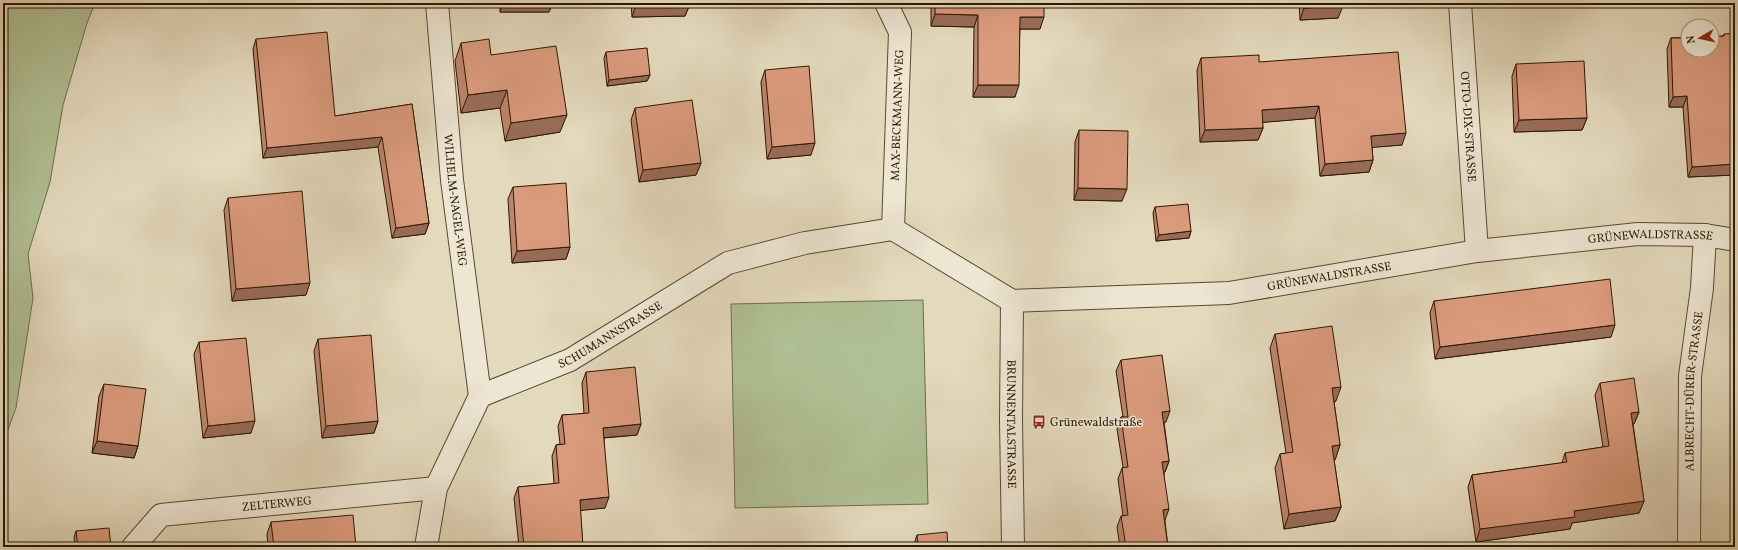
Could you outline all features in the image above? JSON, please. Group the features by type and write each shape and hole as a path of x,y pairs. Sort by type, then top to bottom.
{"street":[{"name":"WILHELM-NAGEL-WEG","path":"437,3 452,180 480,396"},
{"name":"MAX-BECKMANN-WEG","path":"886,3 900,32 893,229"},
{"name":"OTTO-DIX-STRASSE","path":"1460,3 1476,251"},
{"name":"SCHUMANNSTRASSE","path":"480,396 570,360 728,263 805,242 893,229"},
{"path":"893,229 1012,301"},
{"name":"GRÜNEWALDSTRASSE","path":"1012,301 1229,293 1476,251 1638,234 1705,235 1735,240"},
{"name":"ALBRECHT-DÜRER-STRASSE","path":"1689,547 1690,376 1702,288 1705,235"},
{"name":"BRUNNENTALSTRASSE","path":"1012,301 1011,420 1013,547"},
{"path":"426,547 436,488 480,396"},
{"name":"ZELTERWEG","path":"133,547 161,515 436,488"}],"green space":[{"path":"3,3 95,3 87,23 63,105 50,182 28,254 33,298 16,408 3,443"},
{"path":"923,300 928,504 735,508 731,304"}],"building":[{"path":"636,3 690,3 690,4 636,5"},
{"path":"935,3 1044,3 1044,17 1020,17 1019,85 978,85 978,15 935,14"},
{"path":"1304,3 1342,3 1343,6 1304,8"},
{"path":"327,32 335,116 412,104 429,223 396,228 382,137 267,148 256,39"},
{"path":"1735,33 1735,164 1692,167 1687,96 1673,97 1671,38 1680,38 1680,58 1720,58 1720,36 1724,36 1724,34"},
{"path":"489,39 491,55 556,46 567,115 511,123 507,90 468,95 461,43"},
{"path":"647,48 650,75 609,80 606,52"},
{"path":"1398,52 1406,133 1371,136 1373,160 1325,164 1319,106 1262,110 1263,128 1205,130 1201,58 1259,55 1259,62"},
{"path":"1584,61 1587,118 1519,120 1516,64"},
{"path":"809,66 815,143 772,147 765,70"},
{"path":"692,100 701,163 643,170 635,108"},
{"path":"1079,130 1128,131 1127,189 1078,188"},
{"path":"566,183 570,247 517,251 513,187"},
{"path":"302,191 310,283 236,289 228,198"},
{"path":"1188,204 1191,231 1159,235 1155,207"},
{"path":"1610,279 1615,325 1440,347 1434,301"},
{"path":"1332,326 1341,387 1332,388 1340,445 1332,446 1341,507 1289,514 1280,454 1293,452 1275,334"},
{"path":"371,335 378,421 326,426 318,339"},
{"path":"246,338 255,421 208,426 199,342"},
{"path":"1162,355 1170,411 1162,412 1169,461 1162,462 1169,509 1163,510 1168,547 1126,547 1121,516 1128,515 1122,468 1128,467 1121,417 1128,417 1121,360"},
{"path":"635,367 641,424 603,428 609,497 580,500 583,547 524,547 518,487 559,483 556,445 565,444 562,415 589,413 586,372"},
{"path":"1634,378 1639,412 1631,413 1644,501 1574,511 1575,517 1480,529 1472,475 1567,462 1565,453 1609,446 1600,383"},
{"path":"104,384 146,389 138,446 97,441"},
{"path":"353,515 356,547 274,547 271,522"},
{"path":"109,528 111,547 78,547 76,531"},
{"path":"947,532 948,547 918,547 917,535"}],"place":[{"name":"Grünewaldstraße","path":"1039,422"}]}
